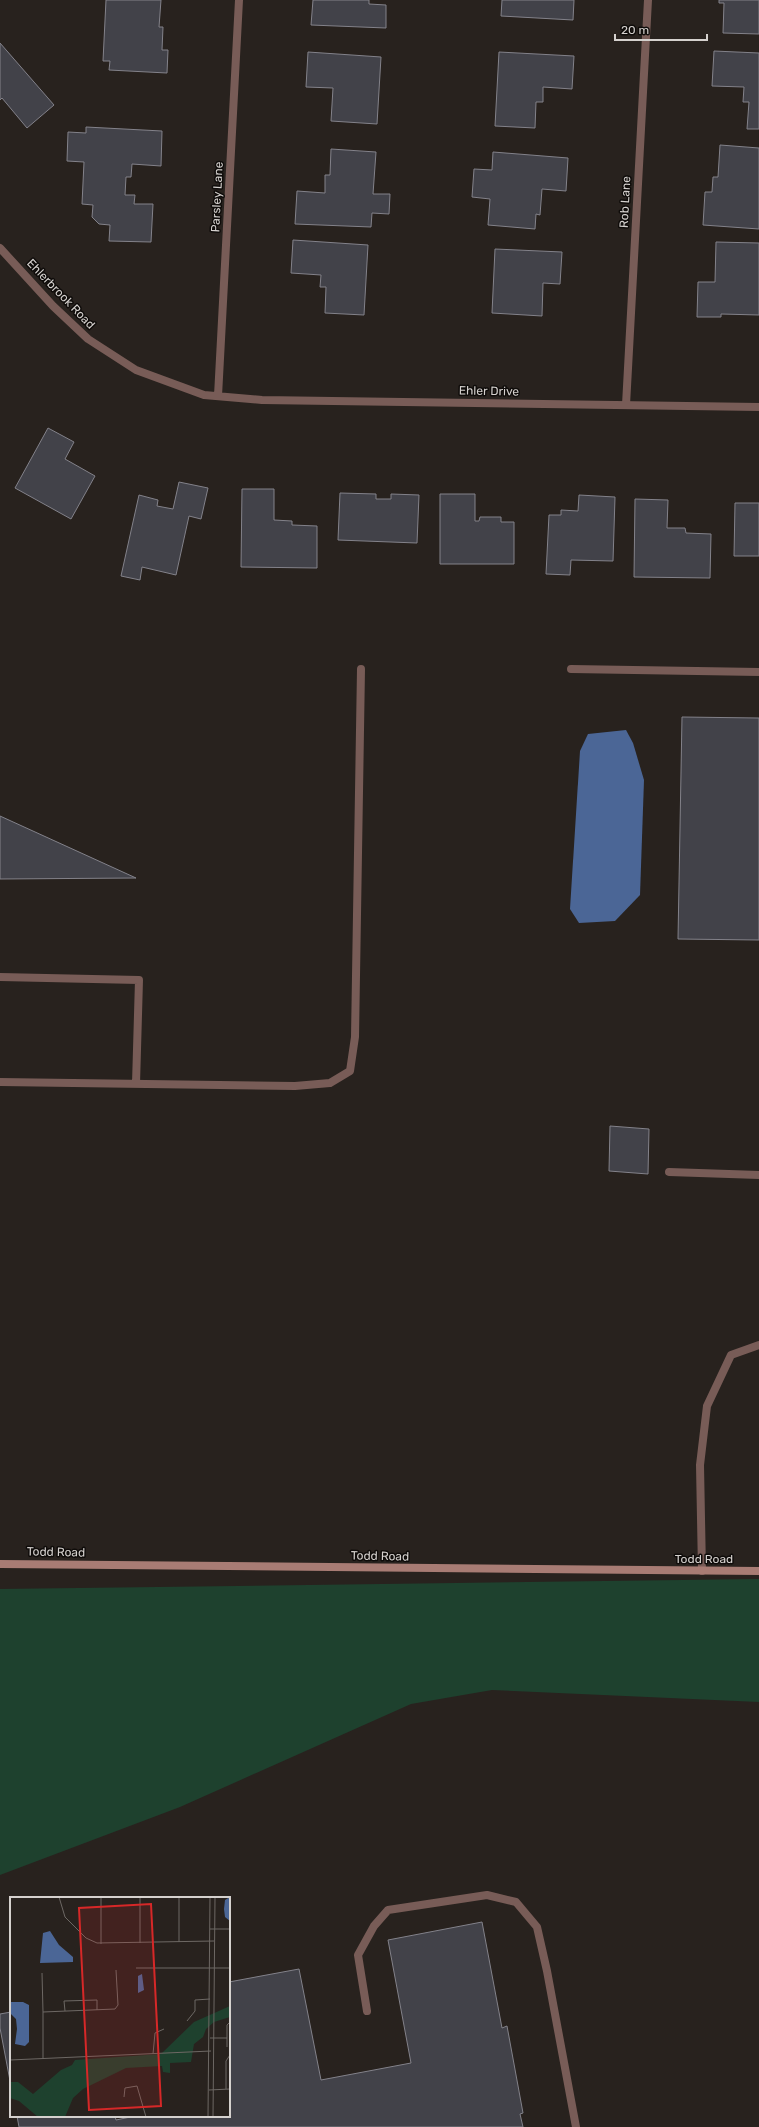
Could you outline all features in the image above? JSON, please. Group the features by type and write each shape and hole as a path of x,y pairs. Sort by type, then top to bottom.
{"street":[{"name":"Parsley Lane","path":"218,396 239,0"},
{"name":"Rob Lane","path":"626,405 648,0"},
{"name":"Ehlerbrook Road","path":"0,248 53,306 88,339 136,370 204,395 218,396"},
{"name":"Ehler Drive","path":"218,396 262,400 759,407"},
{"path":"571,669 759,672"},
{"path":"0,1082 295,1086 330,1083 350,1071 355,1037 361,670"},
{"path":"0,977 138,980 136,1084"},
{"path":"669,1172 759,1175"},
{"path":"702,1571 700,1465 707,1406 731,1354 759,1345"},
{"name":"Todd Road","path":"0,1564 759,1571"},
{"path":"367,2011 358,1956 374,1926 388,1910 488,1895 516,1902 536,1927 547,1970 576,2127"}],"green space":[{"path":"759,1579 759,1702 492,1690 411,1704 180,1807 0,1875 0,1589"}],"water":[{"path":"626,730 633,743 644,780 640,895 615,921 579,923 570,909 580,751 588,734"}],"building":[{"path":"106,0 161,0 159,27 163,27 162,50 168,50 167,73 109,70 110,61 103,61"},
{"path":"313,0 369,0 369,4 386,5 386,28 311,25"},
{"path":"502,0 574,0 573,20 501,16"},
{"path":"719,0 759,0 759,34 723,33 724,3 719,3"},
{"path":"0,43 54,105 27,128 2,98 0,100"},
{"path":"714,51 759,53 759,129 747,129 749,102 743,102 744,87 712,86"},
{"path":"308,52 381,57 377,124 331,121 333,88 306,87"},
{"path":"499,52 574,56 572,89 543,87 543,102 536,102 535,128 495,126"},
{"path":"86,127 162,131 161,166 132,164 131,177 126,177 125,195 135,195 134,204 153,204 151,242 109,241 110,225 99,224 92,217 93,205 82,204 84,162 67,161 68,132 86,133"},
{"path":"720,145 759,148 759,229 703,225 705,192 712,192 713,177 718,177"},
{"path":"331,149 376,152 373,194 390,194 389,214 372,213 371,227 295,224 297,191 325,193 325,175 330,175"},
{"path":"493,152 568,158 566,191 542,189 540,215 536,214 535,229 488,225 490,199 472,197 474,169 492,170"},
{"path":"293,240 368,245 364,315 325,313 326,287 320,287 321,275 291,273"},
{"path":"716,242 759,243 759,315 721,314 721,317 697,317 698,282 715,282"},
{"path":"495,249 562,252 560,284 543,283 542,316 492,313"},
{"path":"48,428 74,442 65,459 95,476 71,519 15,488"},
{"path":"179,482 208,488 201,519 189,516 176,575 142,567 140,580 121,576 139,495 158,500 157,506 173,509"},
{"path":"242,489 274,489 274,520 292,521 292,525 317,526 317,568 241,567"},
{"path":"340,493 376,494 376,499 391,499 391,494 419,495 417,543 338,540"},
{"path":"440,494 475,494 475,521 479,521 480,517 501,517 501,522 514,522 514,564 440,564"},
{"path":"579,495 615,497 613,561 571,560 570,575 546,574 549,515 561,515 561,510 578,511"},
{"path":"635,499 668,500 667,528 685,528 686,533 711,534 710,578 634,577"},
{"path":"735,503 759,503 759,556 734,556"},
{"path":"682,717 759,718 759,940 678,939"},
{"path":"0,816 136,878 0,879"},
{"path":"610,1126 649,1129 648,1174 609,1171"},
{"path":"482,1922 502,2028 507,2026 523,2113 520,2114 523,2127 19,2127 17,2117 115,2117 116,2120 130,2117 230,2117 230,1982 299,1969 321,2080 411,2063 388,1940"},
{"path":"10,2012 10,2081 0,2028 0,2014"}]}
